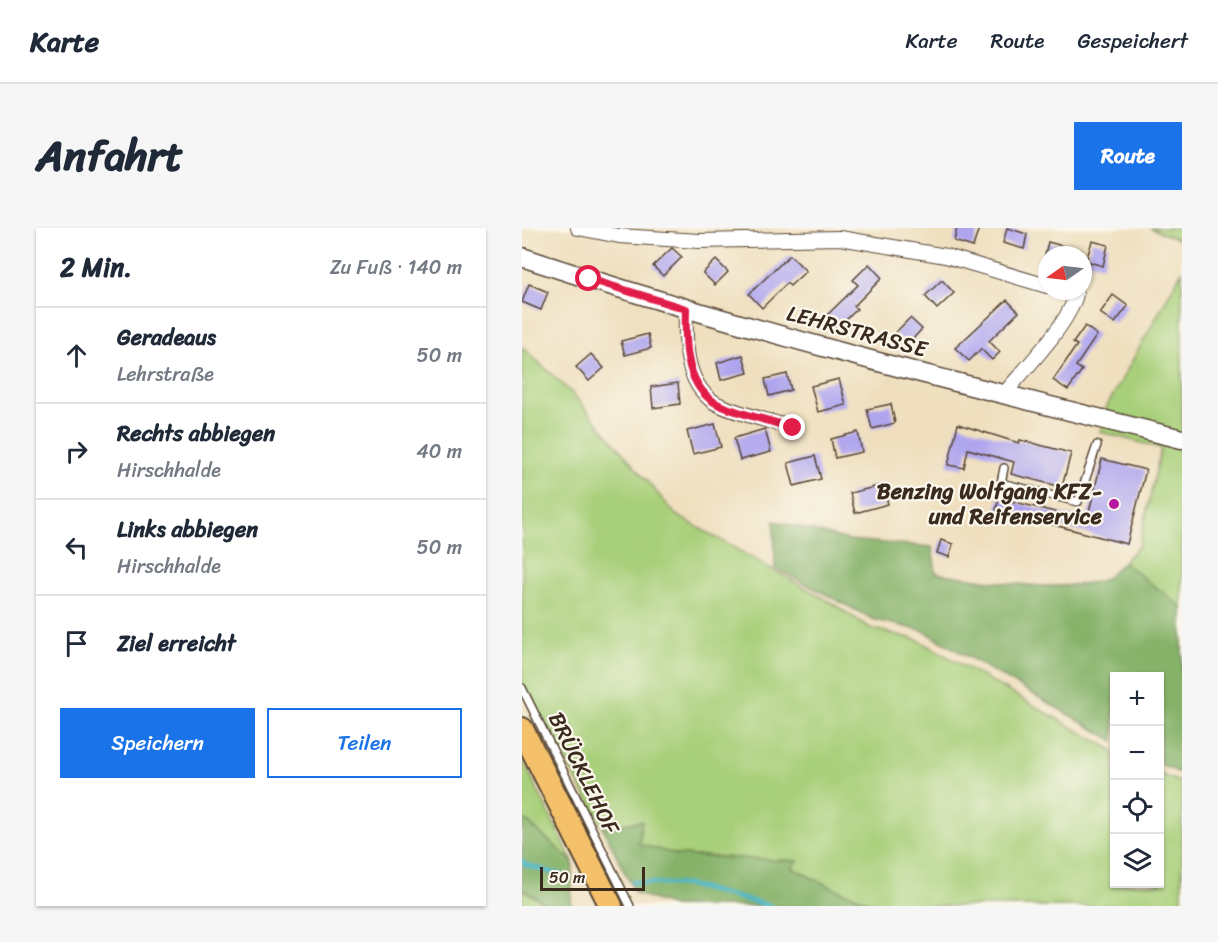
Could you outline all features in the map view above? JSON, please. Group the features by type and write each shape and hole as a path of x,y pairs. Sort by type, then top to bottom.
{"main road":[{"path":"522,729 610,906"}],"street":[{"path":"578,228 619,236 699,241 840,238 946,256 1038,283"},
{"name":"LEHRSTRASSE","path":"522,257 686,309 1003,395 1182,439"},
{"path":"1003,395 1052,335 1075,300"},
{"path":"686,309 685,346 690,368 703,391 714,403 793,428"}],"lane":[{"path":"1004,468 1001,483 1078,502 1097,445"},
{"name":"BRÜCKLEHOF","path":"522,688 630,906"}],"green space":[{"path":"1150,228 1182,228 1182,241"},
{"path":"1182,271 1182,607 1123,562 1139,546 1161,448 1100,432 1107,406"},
{"path":"522,347 573,394 676,515 827,600 870,628 918,640 1110,749 1110,888 1164,888 1164,776 1182,783 1182,906 882,906 835,889 791,868 797,861 678,855 639,844 641,821 603,828 522,682"},
{"path":"774,521 849,540 932,547 936,573 997,582 1041,586 1083,584 1105,579 1123,562 1182,607 1182,774 1164,766 1164,672 1110,672 1110,739 924,631 875,620 775,568"},
{"path":"522,758 573,862 522,817"},
{"path":"522,817 573,862 571,906 549,906 522,889"},
{"path":"642,821 639,844 678,855 798,861 792,868 835,889 882,906 672,906 635,893 603,828"},
{"path":"522,889 549,906 522,906"}],"building":[{"path":"957,228 979,228 973,247 954,241"},
{"path":"1007,228 1027,234 1024,249 1003,243"},
{"path":"1092,241 1108,245 1103,266 1092,263"},
{"path":"1048,242 1063,246 1047,246"},
{"path":"672,248 682,257 663,276 653,266"},
{"path":"790,255 806,271 790,286 787,283 762,308 749,294"},
{"path":"716,260 728,272 715,285 703,273"},
{"path":"869,264 882,278 854,306 857,309 837,329 825,317 858,285 853,280"},
{"path":"942,280 954,293 937,309 925,296"},
{"path":"529,284 548,292 541,310 522,302"},
{"path":"1113,295 1128,306 1115,323 1100,313"},
{"path":"1007,300 1019,312 989,341 1000,352 992,360 981,349 969,361 955,348"},
{"path":"910,318 922,329 907,345 895,333"},
{"path":"1085,326 1097,335 1076,366 1082,370 1068,390 1053,380 1077,345 1073,343"},
{"path":"648,334 651,348 625,355 621,341"},
{"path":"591,354 604,368 589,381 576,367"},
{"path":"743,355 748,373 721,380 717,363"},
{"path":"787,374 791,390 769,396 765,379"},
{"path":"839,379 846,405 818,412 811,386"},
{"path":"678,383 680,404 653,408 651,387"},
{"path":"891,404 895,423 872,429 867,409"},
{"path":"715,424 721,447 693,454 687,431"},
{"path":"958,424 1019,443 1020,440 1071,453 1062,487 1011,474 1014,462 968,449 964,468 948,465"},
{"path":"765,429 771,452 740,460 734,438"},
{"path":"858,432 862,452 835,458 831,439"},
{"path":"815,456 821,479 794,486 788,463"},
{"name":"Benzing Wolfgang KFZ- und Reifenservice","path":"1102,459 1146,470 1127,544 996,510 999,498 1087,520"},
{"path":"883,485 888,504 855,513 850,493"},
{"path":"941,540 953,544 949,557 937,553"}],"waterway":[{"path":"522,861 526,865 568,877"},
{"path":"632,882 688,885 771,906"}],"place":[{"name":"Benzing Wolfgang KFZ- und Reifenservice","path":"1114,504"}],"route":[{"path":"589,279 686,309 685,346 690,368 703,391 714,403 793,428"}]}
